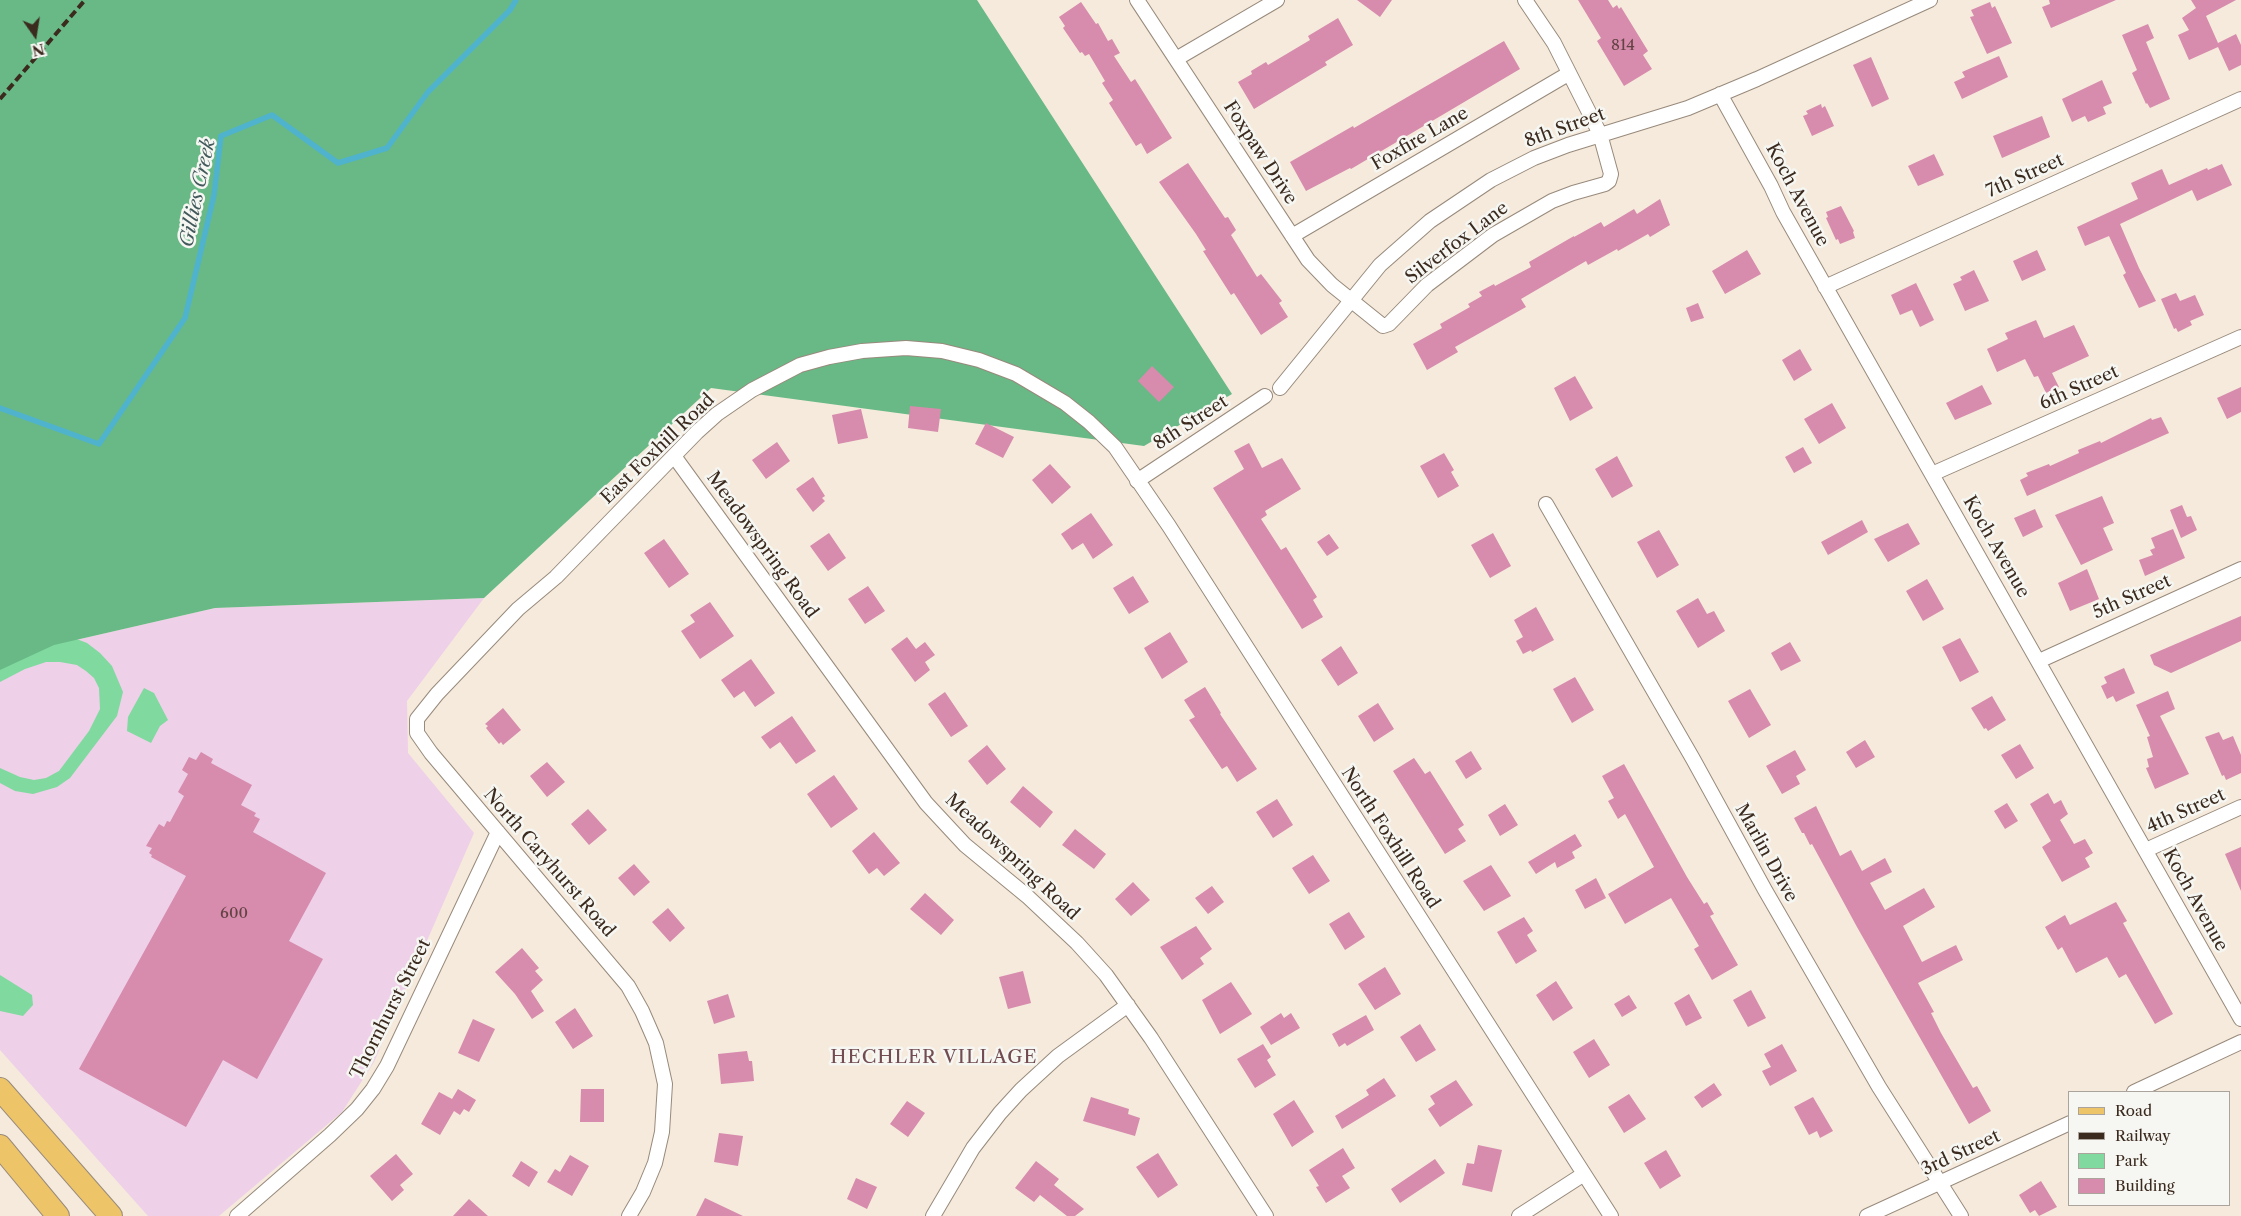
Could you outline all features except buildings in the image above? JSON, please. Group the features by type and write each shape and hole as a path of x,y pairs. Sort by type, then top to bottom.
{"main road":[{"path":"0,1089 110,1216"},
{"path":"0,1146 58,1216"}],"street":[{"name":"Foxpaw Drive","path":"1137,0 1308,260 1332,285 1367,314"},
{"path":"1176,60 1277,0"},
{"path":"1525,0 1554,43 1600,134"},
{"name":"8th Street","path":"1280,388 1380,265 1403,244 1460,199 1491,180 1534,158 1600,134 1688,108 1930,0"},
{"name":"Foxfire Lane","path":"1292,236 1568,74"},
{"name":"Koch Avenue","path":"1720,94 1771,186 1782,212 2241,1019"},
{"name":"7th Street","path":"1825,287 2241,99"},
{"name":"Silverfox Lane","path":"1367,314 1383,326 1388,324 1427,285 1494,235 1544,205 1609,181 1610,174 1600,134"},
{"name":"6th Street","path":"1932,474 2241,337"},
{"name":"East Foxhill Road","path":"431,701 518,609 556,576 717,414 752,390 800,365 829,356 862,350 906,348 942,351 979,360 1016,374 1065,404 1089,422 1115,447 1137,481"},
{"name":"8th Street","path":"1137,481 1265,396"},
{"name":"Meadowspring Road","path":"674,456 926,803 965,845 1027,896 1077,943 1106,976 1151,1038 1266,1216"},
{"name":"North Foxhill Road","path":"1137,481 1169,526 1611,1216"},
{"name":"Marlin Drive","path":"1546,504 1879,1087 1961,1216"},
{"name":"5th Street","path":"2039,661 2241,570"},
{"name":"North Caryhurst Road","path":"431,701 417,719 417,734 628,986 642,1011 656,1043 664,1084 662,1132 655,1164 643,1192 629,1216"},
{"name":"4th Street","path":"2146,850 2241,807"},
{"name":"Thornhurst Street","path":"237,1216 330,1135 357,1109 373,1089 387,1066 498,832"},
{"path":"933,1216 960,1166 1020,1090 1058,1056 1128,1005"},
{"path":"2136,1091 2241,1042"},
{"name":"3rd Street","path":"1867,1216 2068,1124"},
{"path":"1519,1216 1584,1174"}],"shaded area":[{"path":"484,598 407,701 408,753 474,833 374,1062 342,1112 219,1216 148,1216 0,1050 0,670 54,645 215,608"}],"green space":[{"path":"0,0 977,0 1232,394 1144,446 711,388 484,598 215,608 54,645 0,670"},
{"path":"74,638 87,643 112,666 123,692 117,716 70,778 57,787 33,794 15,791 0,783 0,768 20,777 34,780 46,778 59,771 89,731 100,709 99,688 94,678 77,665 60,662 46,662 25,669 0,682 0,658"},
{"path":"144,688 154,693 168,720 160,726 151,743 127,731 128,717"},
{"path":"0,975 32,995 33,1005 23,1016 0,1011"}],"waterway":[{"name":"Gillies Creek","path":"0,408 99,444 185,318 214,195 221,136 272,115 338,163 387,148 428,92 510,10 516,0"}],"railway":[{"path":"0,99 85,0"}],"district":[{"name":"HECHLER VILLAGE","path":"934,1058"}]}
